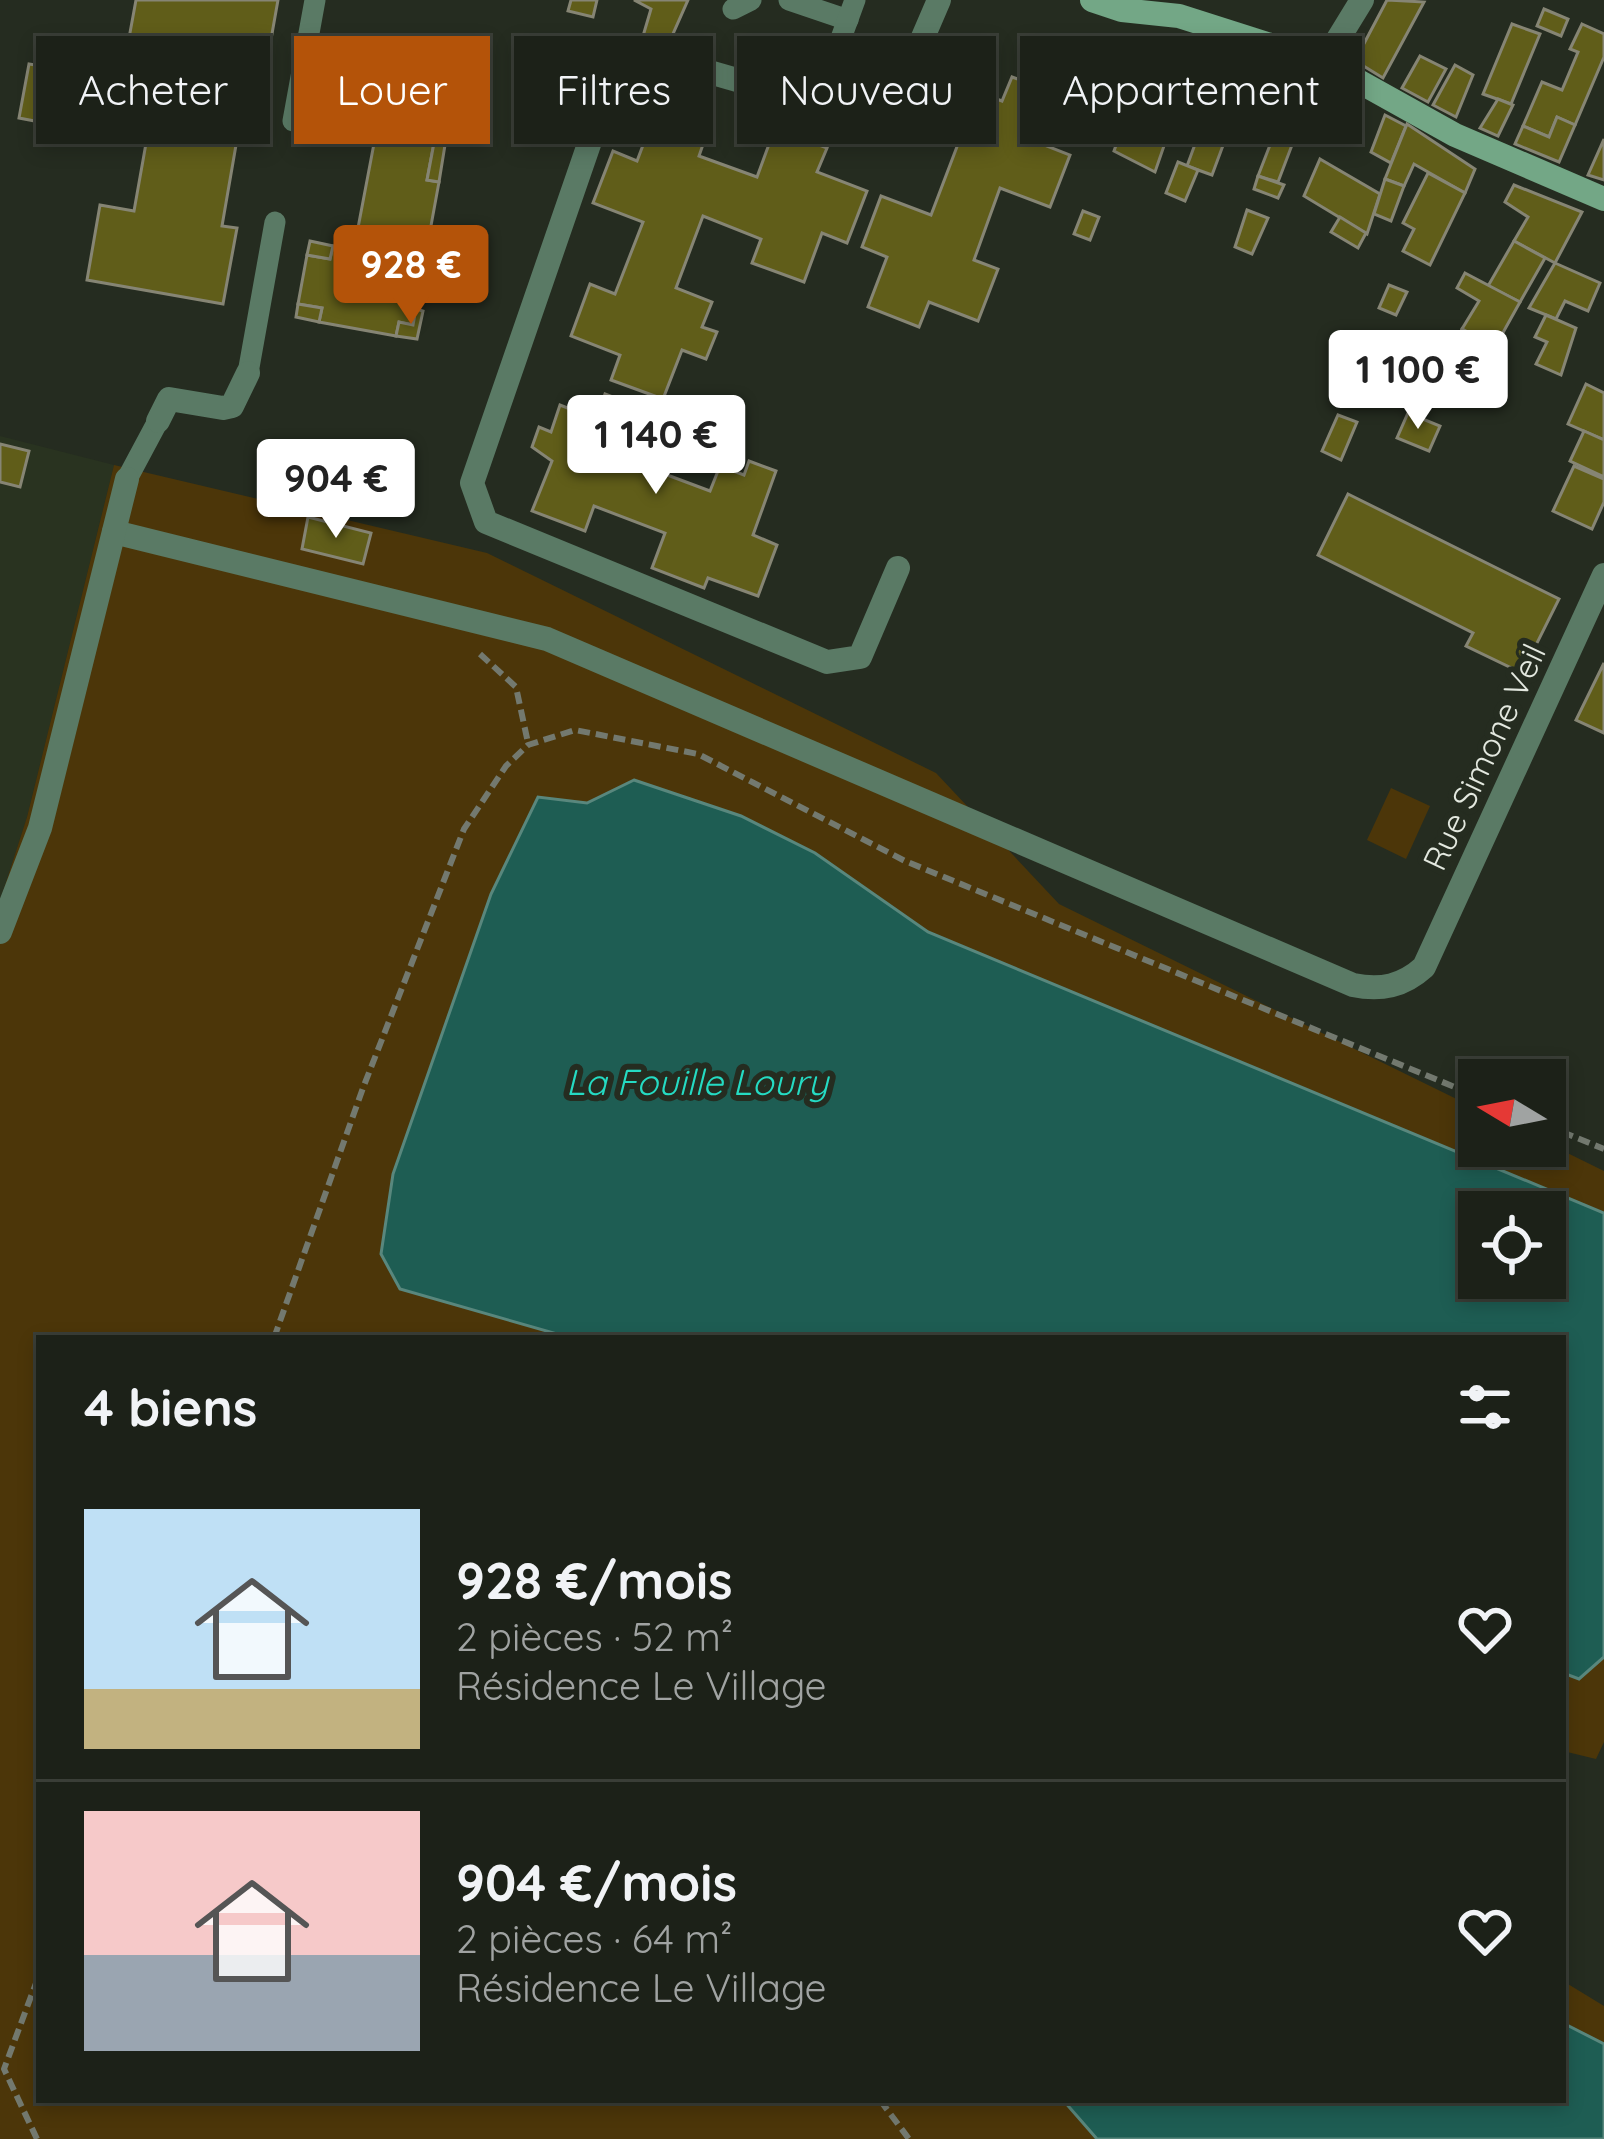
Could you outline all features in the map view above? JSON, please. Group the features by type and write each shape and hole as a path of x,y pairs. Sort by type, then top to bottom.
{"street":[{"path":"898,568 860,657 827,662 486,522 472,482 615,69 636,51 870,118 893,106 939,0"},
{"path":"1092,0 1122,10 1179,16 1242,36"},
{"path":"1340,36 1362,0"},
{"path":"1362,83 1455,134 1604,199"},
{"path":"158,421 169,398 232,406 248,373"},
{"path":"0,932 40,828 127,478"},
{"path":"114,532 463,619"},
{"name":"Rue Simone Veil","path":"463,619 547,639 1354,985 1393,986 1424,967 1604,575"}],"lane":[{"path":"293,121 316,0"},
{"path":"789,0 851,10"},
{"path":"248,373 275,222"},
{"path":"127,478 158,421"}],"path":[{"path":"463,619 478,652 516,687 528,745"},
{"path":"275,1335 363,1088 464,829 506,766 528,745 575,730 698,754 905,861 1458,1088"},
{"path":"1566,1134 1604,1149"},
{"path":"36,1983 4,2069 38,2139"},
{"path":"882,2103 909,2139"}],"shaded area":[{"path":"0,436 114,465 27,817 0,901"},
{"path":"114,465 487,553 936,773 1059,904 1458,1100 1458,1167 1566,1167 1566,1152 1604,1171 1604,1742 1596,1759 1566,1752 1566,1335 36,1335 36,2103 1566,2103 1566,1983 1604,2006 1604,2139 0,2139 0,901 27,817"},
{"path":"1391,788 1430,806 1406,859 1367,840"}],"water":[{"name":"La Fouille Loury","path":"634,780 741,816 815,853 928,932 1458,1152 1458,1167 1493,1167 1551,1191 1458,1191 1458,1299 1566,1299 1566,1197 1604,1213 1604,1657 1579,1679 1566,1674 1566,1335 561,1335 400,1289 381,1254 393,1174 491,894 538,797 587,803"},
{"path":"1566,2025 1604,2044 1604,2139 1097,2139 1066,2103 1566,2103"}],"building":[{"path":"136,0 278,0 270,45 270,36 129,36"},
{"path":"571,0 597,0 593,17 568,11"},
{"path":"634,0 688,0 672,36 643,36 651,9"},
{"path":"1387,0 1424,2 1383,78 1362,65 1362,47"},
{"path":"1544,9 1568,19 1561,36 1537,26"},
{"path":"1512,24 1540,34 1511,104 1483,94"},
{"path":"1582,24 1604,34 1604,57 1575,125 1557,117 1549,137 1523,126 1542,82 1562,90 1578,52 1570,49"},
{"path":"1420,56 1446,69 1428,102 1402,88"},
{"path":"29,64 36,65 36,121 19,118"},
{"path":"1455,65 1473,75 1456,117 1433,105"},
{"path":"1012,77 1020,80 1020,144 1044,144 1070,155 1050,207 1000,188 974,260 998,269 978,321 929,302 919,327 868,307 887,257 862,247 881,196 931,215 958,144 996,144 996,99 1002,101"},
{"path":"1498,99 1513,105 1498,136 1480,128"},
{"path":"1385,115 1406,126 1391,163 1371,152"},
{"path":"1557,117 1575,125 1559,162 1515,144 1523,126 1549,137"},
{"path":"1407,124 1475,169 1465,193 1414,164 1404,186 1385,179"},
{"path":"1604,139 1604,180 1588,175"},
{"path":"146,144 236,144 222,226 237,228 223,304 87,280 100,205 134,211"},
{"path":"374,144 434,144 427,180 439,182 426,253 413,250 410,264 424,266 413,325 399,322 396,336 319,322 322,308 298,304 307,255 330,259 333,246 354,249"},
{"path":"434,144 445,145 439,182 427,180"},
{"path":"643,144 703,144 699,156 757,177 769,144 817,144 827,148 817,172 867,191 847,243 822,233 804,282 752,263 761,239 703,216 676,288 712,302 702,327 717,332 706,359 682,350 663,399 611,380 620,355 571,336 590,284 615,294 643,222 593,203 613,151 637,161"},
{"path":"1117,144 1165,144 1155,172 1114,151"},
{"path":"1195,144 1224,144 1212,175 1187,166"},
{"path":"1270,144 1292,144 1278,182 1258,176"},
{"path":"1320,159 1380,194 1367,234 1304,196"},
{"path":"1178,162 1198,170 1185,201 1166,193"},
{"path":"1428,173 1465,193 1430,265 1403,251 1414,229 1403,223"},
{"path":"1258,176 1284,185 1278,198 1254,189"},
{"path":"1385,179 1404,186 1391,221 1374,214"},
{"path":"1514,185 1582,212 1555,263 1514,241 1528,217 1505,202"},
{"path":"1247,210 1268,218 1252,254 1235,247"},
{"path":"1083,211 1099,217 1090,240 1074,234"},
{"path":"1340,217 1366,233 1358,248 1331,232"},
{"path":"429,236 436,237 431,267 410,264 413,250 426,253"},
{"path":"310,241 333,246 330,259 307,255"},
{"path":"1514,241 1545,258 1520,302 1488,286"},
{"path":"1555,263 1600,283 1588,311 1565,301 1556,319 1529,308"},
{"path":"1465,273 1520,302 1495,347 1462,329 1479,301 1457,288"},
{"path":"1389,285 1407,292 1396,315 1379,308"},
{"path":"298,304 322,308 319,322 296,317"},
{"path":"416,309 423,311 417,339 396,336 399,322 413,325"},
{"path":"1546,315 1576,328 1561,375 1536,364 1547,342 1535,337"},
{"path":"1462,329 1495,347 1472,392 1445,377"},
{"path":"1586,384 1604,393 1604,440 1568,424"},
{"path":"605,394 657,414 638,464 710,491 720,466 744,475 749,461 776,471 753,535 777,545 758,596 708,578 704,588 652,568 665,533 594,506 585,531 532,511 552,461 532,447 539,427 551,432 560,405 596,419"},
{"path":"1408,413 1440,426 1429,451 1397,438"},
{"path":"1338,415 1357,422 1341,460 1322,451"},
{"path":"1584,431 1604,440 1604,477 1570,461"},
{"path":"0,444 29,451 20,487 0,482"},
{"path":"1574,466 1604,479 1604,502 1592,529 1553,511"},
{"path":"1348,494 1559,599 1522,673 1466,646 1473,633 1318,555"},
{"path":"308,517 371,533 363,564 302,549"},
{"path":"1604,663 1604,733 1576,720"}]}
